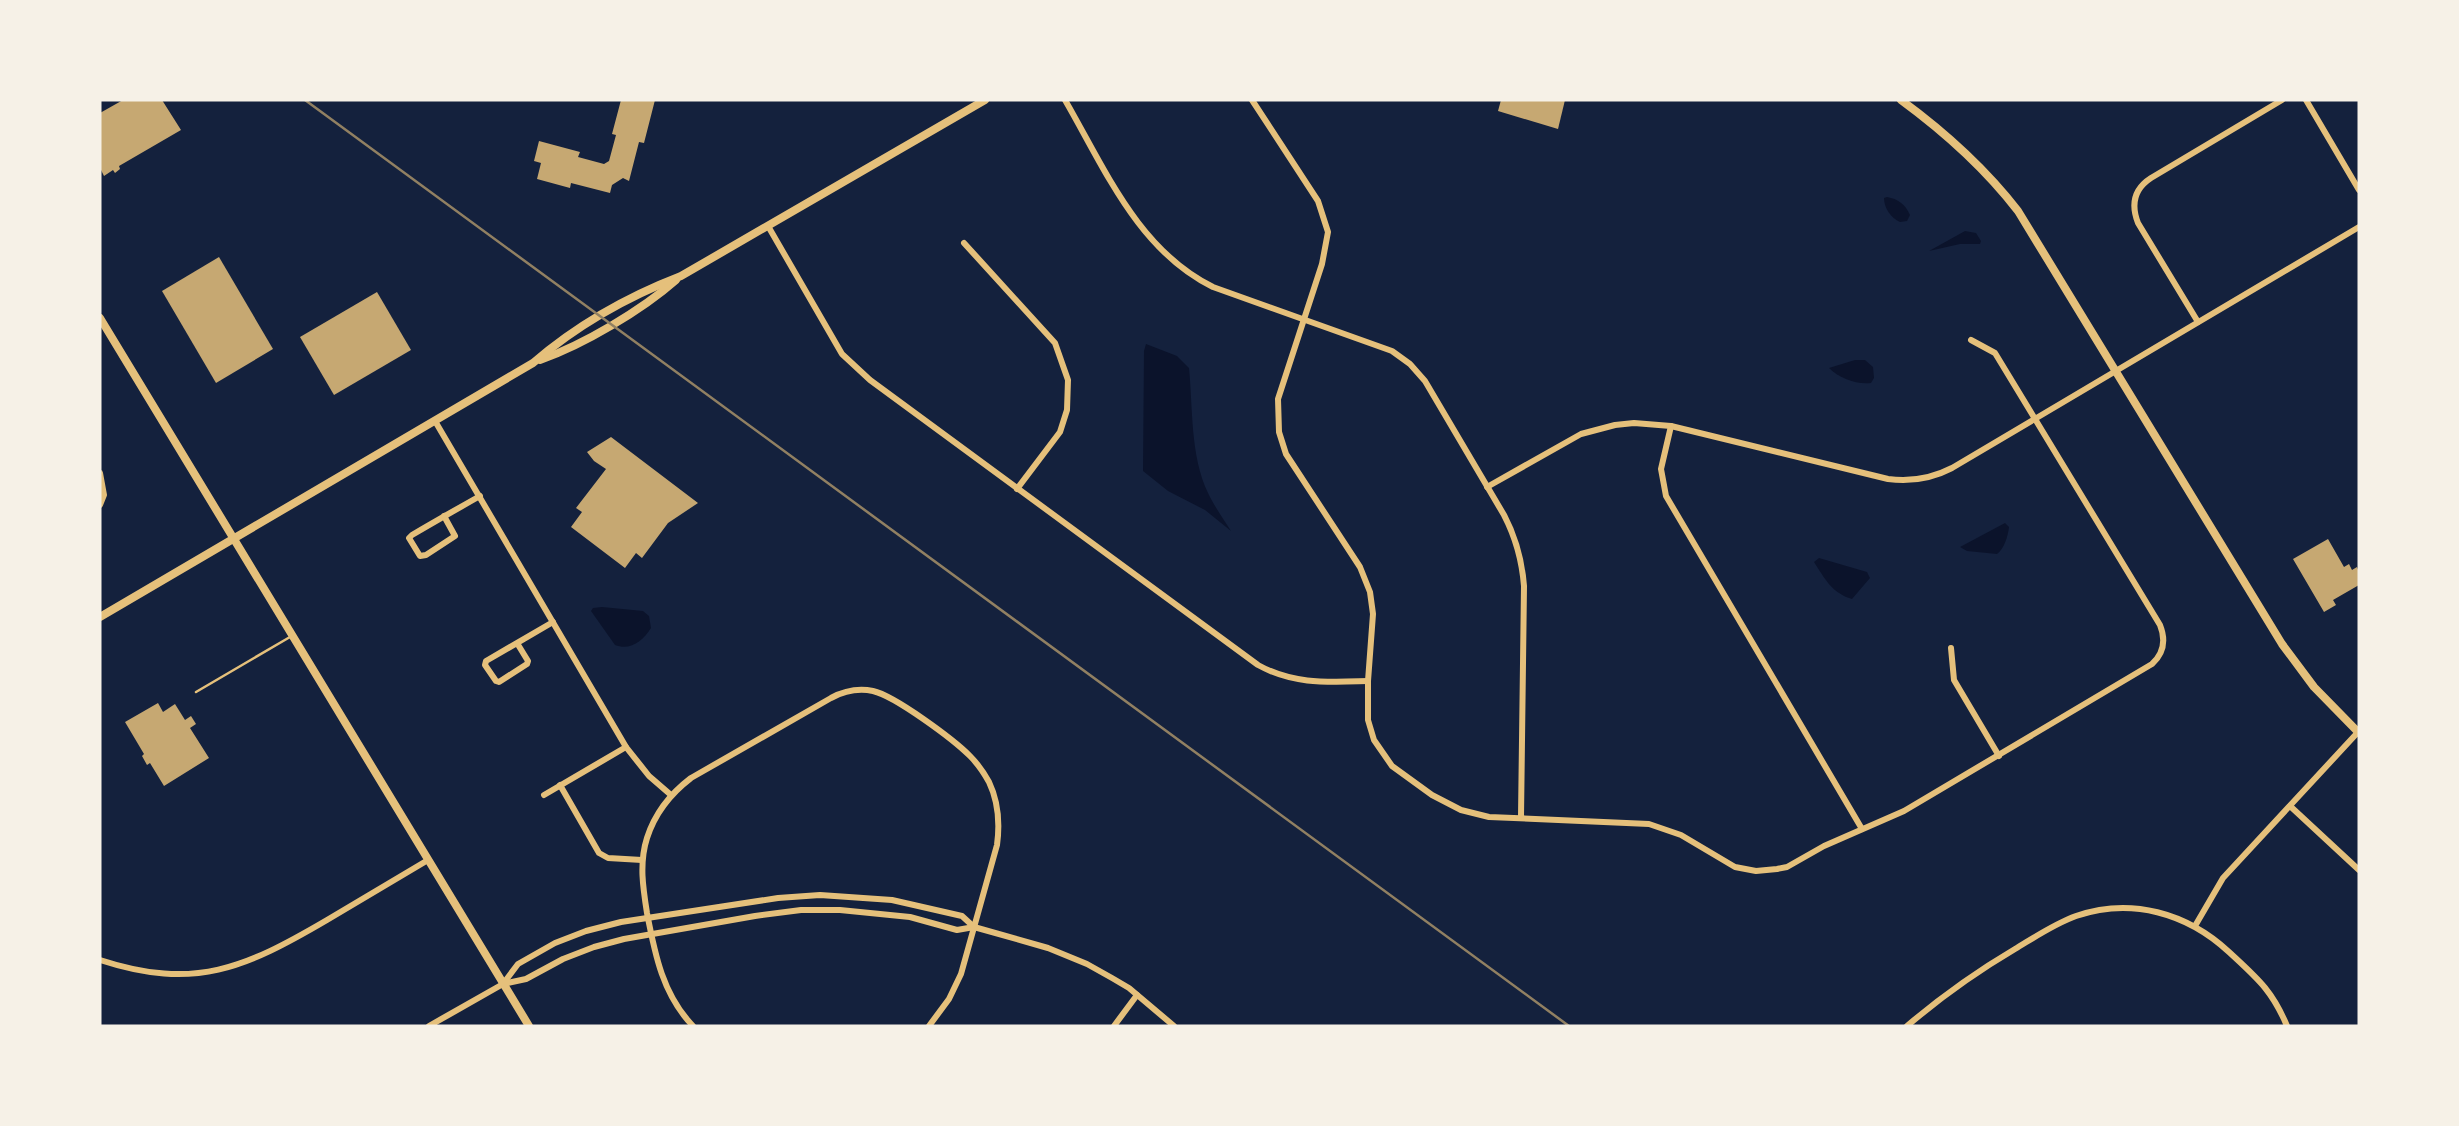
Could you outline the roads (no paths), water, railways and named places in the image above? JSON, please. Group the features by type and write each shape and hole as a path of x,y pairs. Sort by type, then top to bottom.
{"street":[{"path":"100,617 533,363 557,342 650,288 681,276 985,100"},
{"path":"1065,100 1137,223 1164,254 1189,274 1213,287 1381,346 1402,356 1425,382 1511,530 1523,570 1521,817"},
{"path":"1252,100 1318,201 1328,232 1326,252 1278,399 1279,432 1286,454 1360,567 1370,592 1373,614 1368,681 1369,727 1380,752 1392,766 1432,795 1461,810 1489,817 1649,824 1681,835 1735,867 1756,871 1787,867 1824,846 1904,811 2152,664 2160,655 2164,643 2160,625 1995,353 1971,340"},
{"path":"1901,100 1958,143 1999,186 2018,211 2290,657 2330,706 2359,732 2219,883 2195,926"},
{"path":"2198,322 2138,223 2134,207 2136,193 2151,178 2283,100"},
{"path":"2306,100 2359,190"},
{"path":"768,226 835,343 851,364 1017,489 1269,671 1309,682 1368,681"},
{"path":"1487,487 1565,442 1598,428 1634,423 1671,426 1888,480 1912,481 1946,471 2359,227"},
{"path":"964,243 1055,344 1068,380 1067,410 1060,432 1017,489"},
{"path":"100,318 529,1026"},
{"path":"435,421 626,747 649,776 671,795"},
{"path":"1671,426 1661,470 1666,496 1863,830"},
{"path":"100,473 104,495 100,505"},
{"path":"444,516 455,536 424,557 420,556 409,538 444,516 480,496"},
{"path":"517,643 528,661 527,664 499,682 496,681 485,662 517,643 553,622"},
{"path":"1951,648 1954,680 1999,756"},
{"path":"694,1026 674,1001 662,977 650,934 642,860 652,823 671,795 702,771 839,694 865,690 890,697 967,753 979,765 992,789 999,814 997,845 965,962 956,986 929,1026"},
{"path":"544,794 626,747"},
{"path":"560,785 599,853 608,858 642,860"},
{"path":"2290,806 2359,870"},
{"path":"100,960 127,969 160,974 221,970 279,948 428,860"},
{"path":"503,984 518,964 555,943 597,928 778,898 839,895 892,900 934,908 962,916 974,927 1076,959 1138,995 1174,1026"},
{"path":"1907,1026 1967,978 2049,929 2078,915 2108,909 2137,908 2163,913 2195,926 2220,943 2260,980 2274,998 2287,1026"},
{"path":"429,1026 503,984 526,979 594,947 650,934 780,912 822,910 891,914 957,930 974,927"},
{"path":"1114,1026 1138,995"}],"lane":[{"path":"196,692 293,635"}],"water":[{"path":"1887,197 1906,208 1910,215 1907,221 1900,222 1891,215 1884,202"},
{"path":"1965,231 1976,233 1980,244 1960,244 1929,251"},
{"path":"1146,344 1177,356 1189,368 1198,463 1208,493 1231,531 1205,510 1168,491 1143,471"},
{"path":"1855,360 1865,360 1873,367 1874,378 1871,383 1848,380 1829,368"},
{"path":"2005,523 2009,527 2008,534 2004,546 1997,554 1967,551 1960,547"},
{"path":"1819,558 1867,572 1870,578 1852,599 1830,585 1814,562"},
{"path":"593,608 643,611 649,616 651,628 636,644 626,647 615,645 591,611"}],"railway":[{"path":"305,100 1569,1026"}]}
